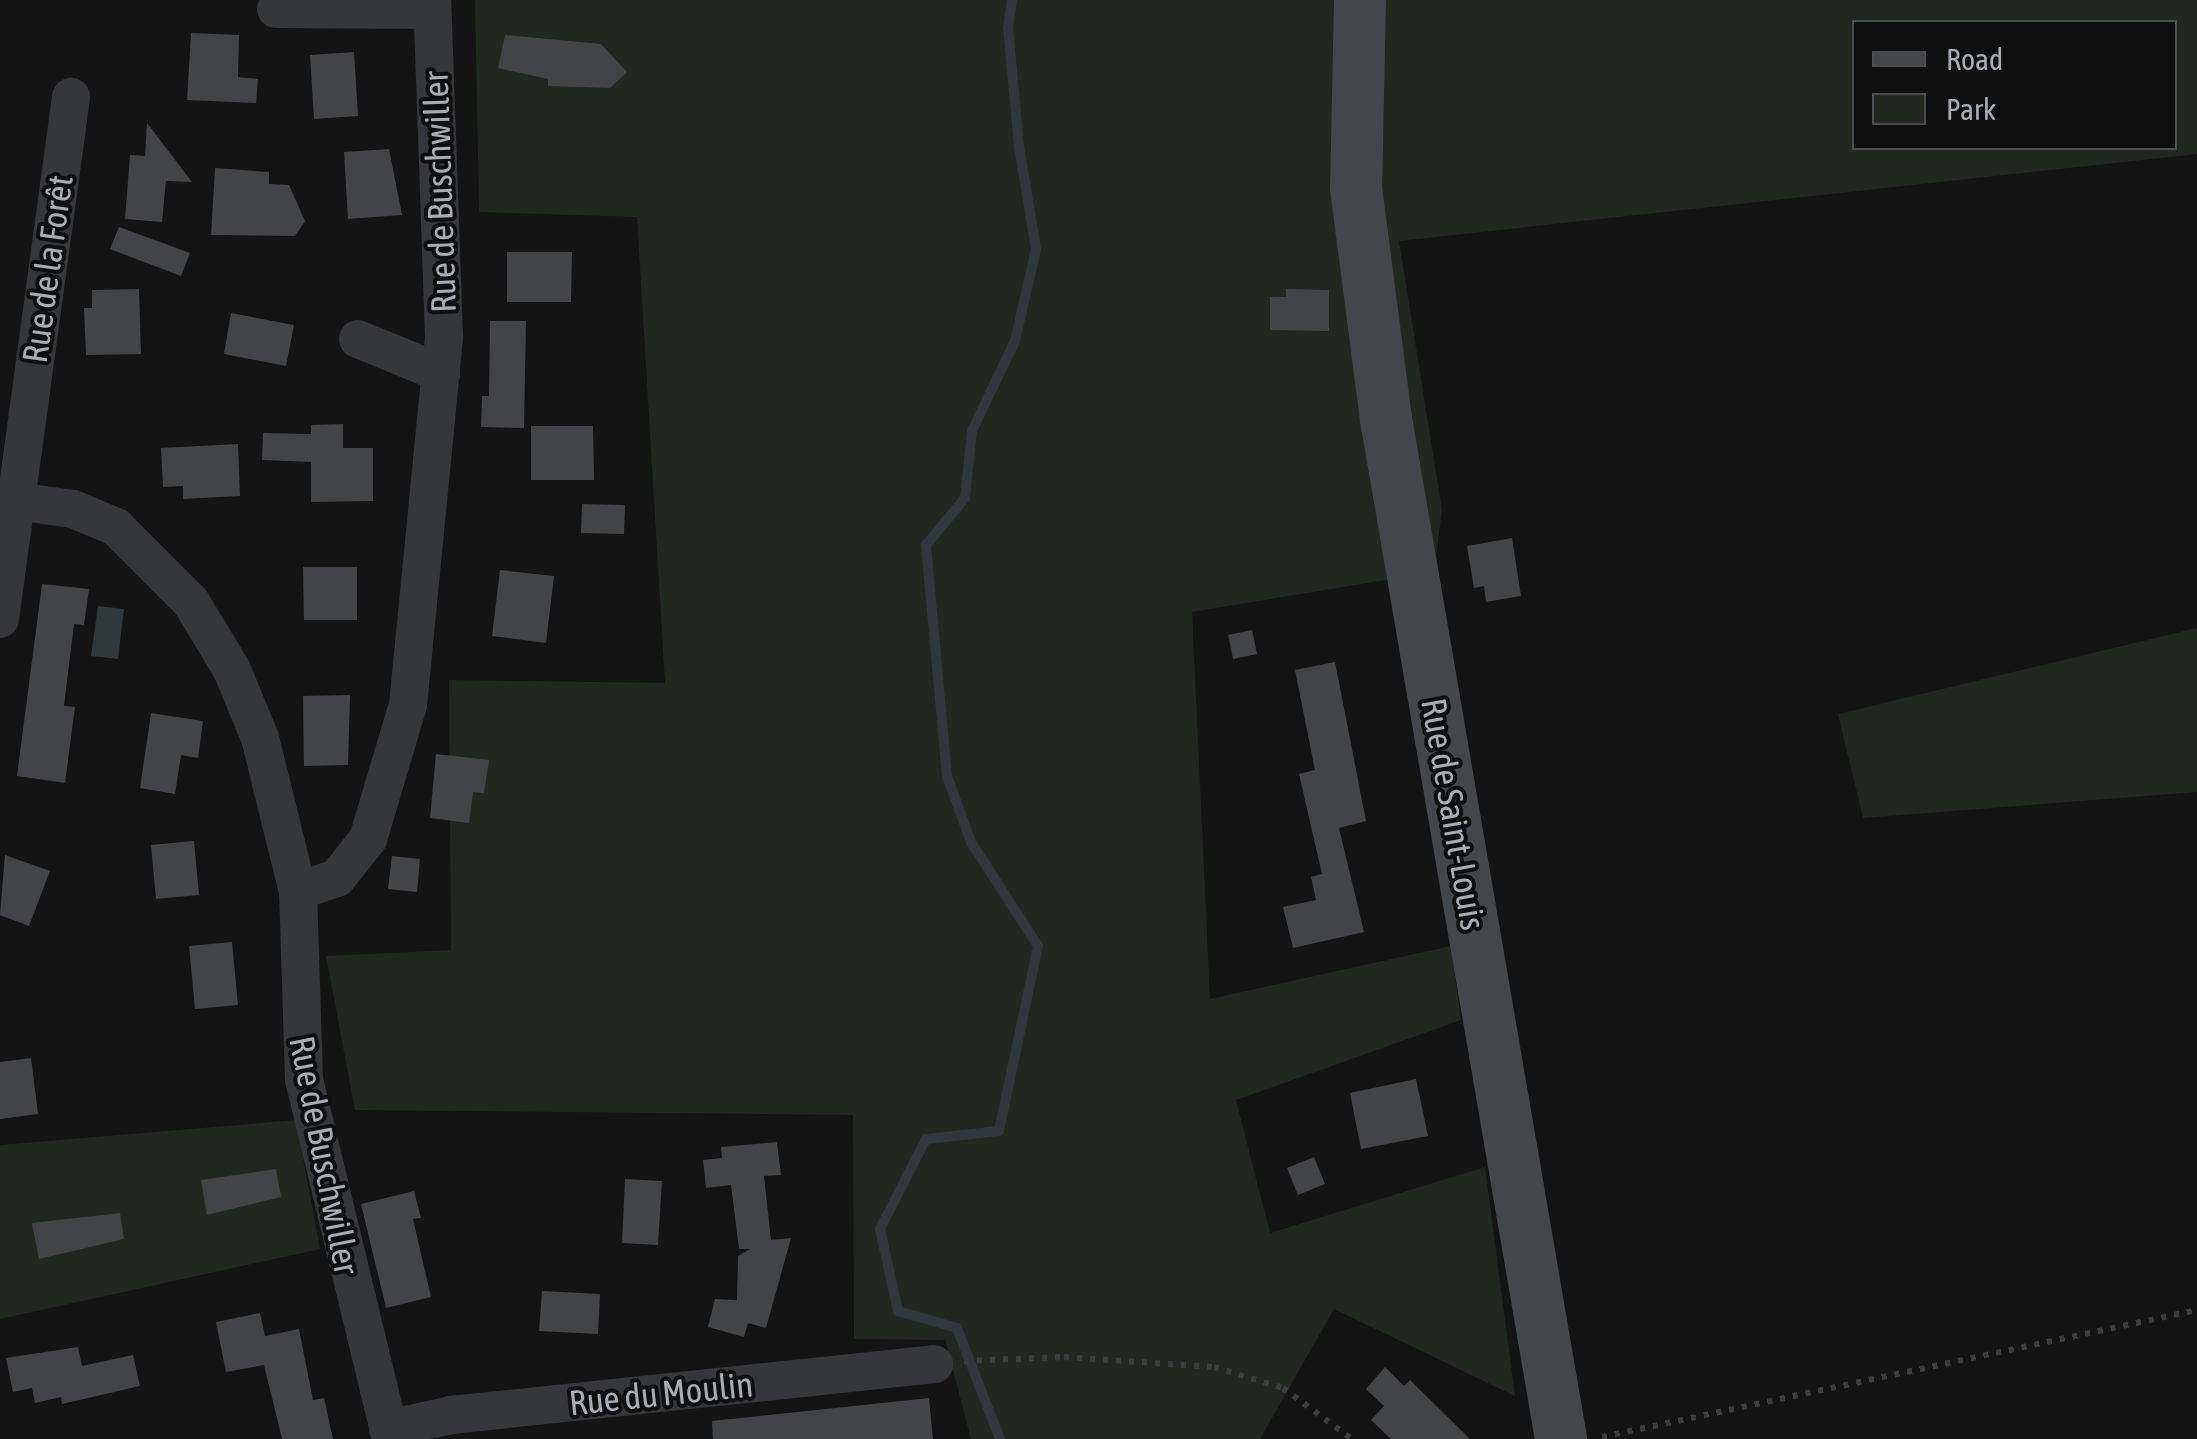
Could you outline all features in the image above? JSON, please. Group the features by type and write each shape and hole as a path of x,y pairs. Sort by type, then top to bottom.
{"street":[{"name":"Rue de Saint-Louis","path":"1360,0 1356,188 1409,560 1561,1439"},
{"name":"Rue de Buschwiller","path":"276,9 432,5 445,286 442,374 408,705 384,800 356,859 338,878 298,891 307,1096 389,1434"},
{"name":"Rue de la Forêt","path":"0,618 71,97"},
{"name":"Rue de Buschwiller","path":"358,339 442,374"},
{"path":"16,500 73,508 116,527 191,602 232,670 260,738 298,891"},
{"name":"Rue du Moulin","path":"389,1434 451,1415 942,1363"}],"path":[{"path":"1594,1439 2197,1310"},
{"path":"942,1363 993,1358 1134,1360 1230,1370 1283,1388 1352,1439"}],"green space":[{"path":"475,0 2197,0 2197,154 1399,241 1442,510 1434,572 1192,612 1210,999 1451,946 1461,1020 1236,1100 1270,1233 1485,1167 1515,1396 1334,1309 1260,1439 971,1439 945,1340 854,1339 853,1115 355,1110 326,956 451,950 449,680 665,683 637,217 479,212"},
{"path":"2197,628 2197,792 1863,818 1838,714"},
{"path":"296,1120 320,1249 0,1319 0,1145"}],"shaded area":[{"path":"98,606 124,609 118,659 91,656"}],"building":[{"path":"191,33 239,35 238,77 258,79 256,103 187,100"},
{"path":"505,35 601,44 627,72 610,88 548,86 548,79 498,68"},
{"path":"354,52 358,116 314,119 310,55"},
{"path":"147,123 192,182 166,181 162,222 125,219 130,155 145,156"},
{"path":"389,149 402,215 348,219 344,152"},
{"path":"215,168 269,172 269,184 289,185 305,221 295,236 211,235"},
{"path":"119,227 190,253 181,276 110,249"},
{"path":"507,252 572,252 571,302 507,302"},
{"path":"139,289 141,354 86,355 84,308 92,308 92,290"},
{"path":"1286,289 1329,290 1329,331 1270,330 1270,297 1286,297"},
{"path":"231,313 294,325 286,366 224,354"},
{"path":"490,321 526,321 524,428 481,427 482,396 489,396"},
{"path":"343,424 343,448 373,448 373,501 311,502 311,462 262,460 263,433 311,434 311,425"},
{"path":"531,426 593,426 594,480 531,480"},
{"path":"238,444 240,496 183,499 183,486 163,487 161,448"},
{"path":"582,504 625,505 624,534 581,533"},
{"path":"1512,538 1521,596 1486,602 1484,586 1474,588 1467,546"},
{"path":"303,567 357,567 357,620 304,620"},
{"path":"500,570 554,576 546,643 492,636"},
{"path":"42,584 89,589 84,625 74,624 64,706 75,707 65,783 17,776"},
{"path":"1252,630 1257,654 1233,659 1228,635"},
{"path":"1335,662 1366,821 1339,828 1364,932 1293,948 1283,907 1316,900 1311,877 1322,874 1299,774 1315,770 1295,670"},
{"path":"350,695 348,765 304,766 303,696"},
{"path":"151,713 203,721 198,758 181,755 175,794 140,788"},
{"path":"436,754 489,760 484,793 473,792 469,823 430,818"},
{"path":"194,841 199,895 156,899 151,845"},
{"path":"5,855 50,871 29,926 0,915"},
{"path":"392,856 420,859 417,892 388,889"},
{"path":"232,942 238,1005 195,1009 189,946"},
{"path":"31,1058 38,1114 0,1119 0,1062"},
{"path":"1416,1079 1428,1136 1361,1149 1350,1093"},
{"path":"777,1142 781,1175 764,1176 771,1240 791,1238 766,1328 748,1323 744,1337 708,1327 715,1299 737,1300 738,1256 750,1249 739,1249 731,1185 706,1188 703,1160 722,1158 721,1147"},
{"path":"1314,1157 1325,1184 1298,1195 1287,1168"},
{"path":"276,1169 281,1197 207,1215 201,1180"},
{"path":"625,1179 662,1181 658,1245 622,1243"},
{"path":"414,1191 421,1218 413,1219 431,1297 386,1308 361,1204"},
{"path":"120,1213 124,1239 39,1259 32,1223"},
{"path":"542,1291 600,1294 598,1334 539,1331"},
{"path":"260,1313 265,1336 299,1329 313,1400 324,1398 333,1439 282,1439 264,1365 226,1372 216,1322"},
{"path":"78,1347 82,1366 133,1355 140,1386 62,1404 61,1397 35,1403 32,1388 13,1392 6,1358"},
{"path":"1385,1367 1404,1386 1410,1380 1470,1439 1391,1439 1371,1420 1384,1406 1366,1389"},
{"path":"929,1398 933,1439 713,1439 712,1421"}],"waterway":[{"path":"1000,1439 957,1328 898,1311 880,1229 926,1139 999,1131 1038,946 971,842 947,776 926,545 965,498 972,431 1015,341 1036,249 1019,146 1008,28 1012,0"}]}
